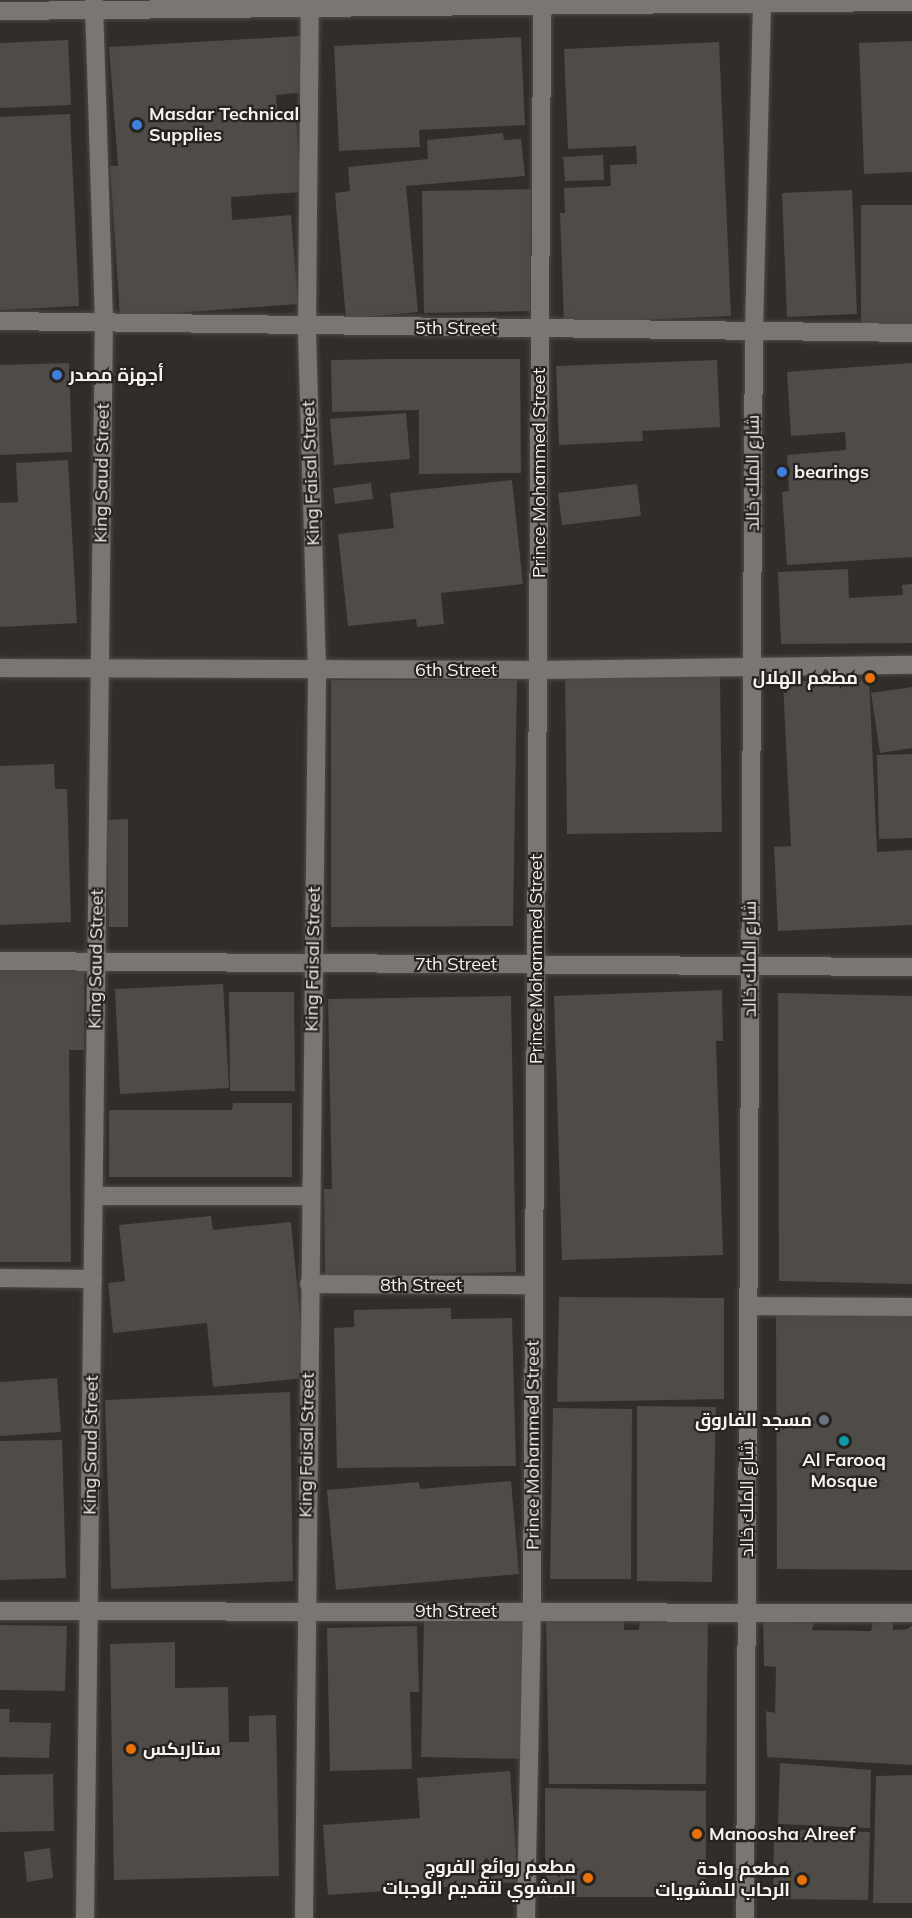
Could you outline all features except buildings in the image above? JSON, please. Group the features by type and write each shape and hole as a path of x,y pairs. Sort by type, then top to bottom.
{"street":[{"path":"0,11 94,6 912,2"},
{"name":"Prince Mohammed Street","path":"526,1918 532,1611 542,3"},
{"name":"شارع الملك خالد","path":"745,1918 754,331 762,3"},
{"name":"King Faisal Street","path":"304,1918 305,1611 317,670 307,328 310,4"},
{"name":"King Saud Street","path":"85,1918 104,322 94,6"},
{"name":"5th Street","path":"0,321 307,328 540,328 912,333"},
{"name":"6th Street","path":"0,668 537,670 752,665 912,665"},
{"name":"7th Street","path":"0,961 912,967"},
{"path":"94,1196 310,1196"},
{"path":"0,1278 93,1279"},
{"name":"8th Street","path":"309,1284 534,1285"},
{"path":"748,1306 912,1307"},
{"name":"9th Street","path":"0,1611 912,1612"}],"place":[{"name":"Masdar Technical Supplies","path":"137,125"},
{"name":"أجهزة مصدر","path":"57,375"},
{"name":"bearings","path":"782,472"},
{"name":"مطعم الهلال","path":"870,678"},
{"name":"مسجد الفاروق","path":"824,1420"},
{"name":"Al Farooq Mosque","path":"844,1441"},
{"name":"ستاربكس","path":"131,1749"},
{"name":"Manoosha Alreef","path":"697,1834"},
{"name":"مطعم روائع الفروج المشوي لتقديم الوجبات","path":"588,1878"},
{"name":"مطعم واحة الرحاب للمشويات","path":"802,1880"}]}
